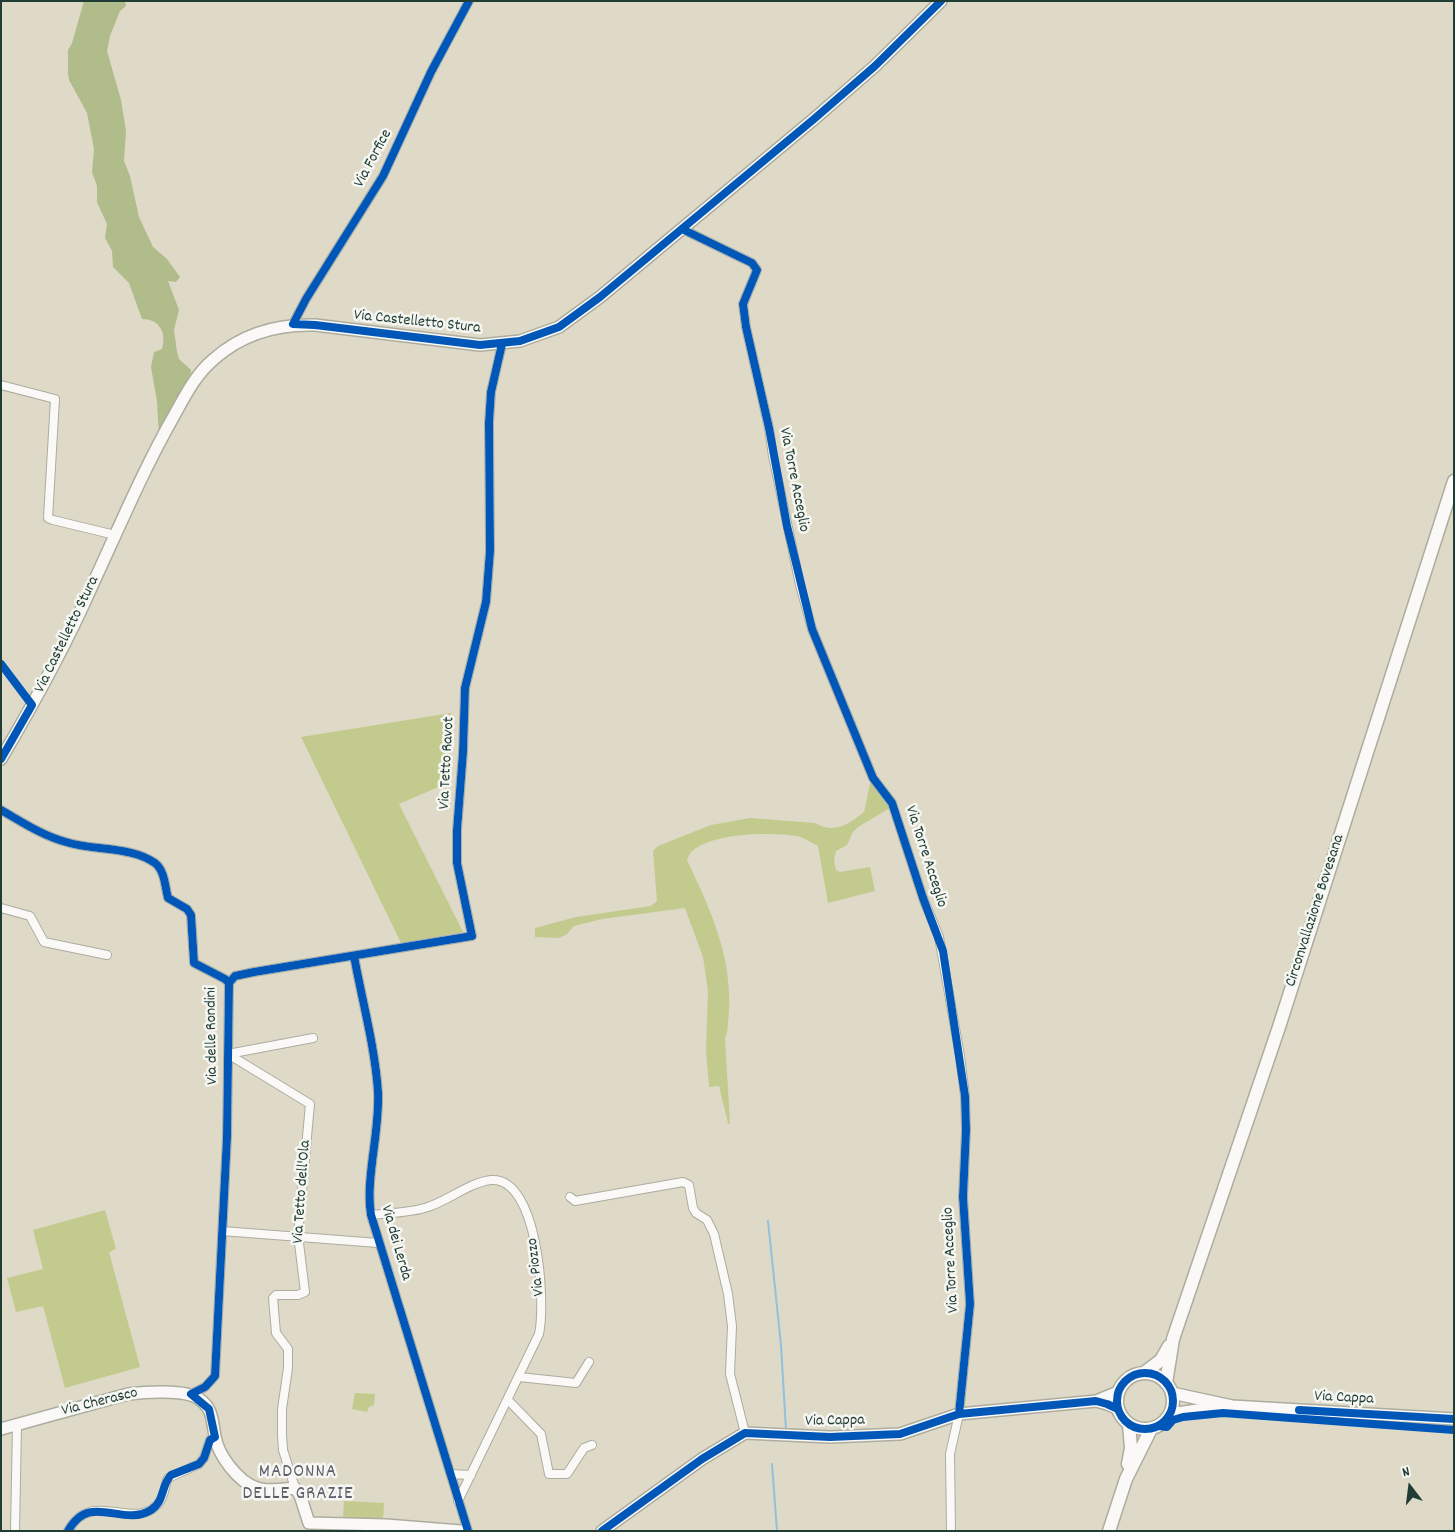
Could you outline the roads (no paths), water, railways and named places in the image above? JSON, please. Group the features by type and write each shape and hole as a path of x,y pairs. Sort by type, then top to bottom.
{"main road":[{"name":"Circonvallazione Bovesana","path":"1144,1373 1161,1360 1173,1339 1279,1027 1454,481"},
{"name":"Circonvallazione Bovesana","path":"1169,1388 1173,1339"},
{"path":"1126,1479 1131,1448 1129,1425 1118,1409 1118,1392 1128,1379 1144,1373 1160,1378 1169,1388 1173,1400 1170,1414 1165,1421 1151,1429 1136,1428 1129,1425"},
{"path":"1109,1531 1126,1479 1151,1429"}],"street":[{"name":"Via Forfice","path":"293,324 306,298 383,176 431,72 469,1"},
{"name":"Via Castelletto Stura","path":"1,759 67,641 115,535 169,424 200,373 226,349 243,339 270,328 293,324 315,325 461,344 502,344 537,337 559,327 600,297 822,113 868,72 941,1"},
{"name":"Via Torre Acceglio","path":"682,228 752,263 757,270 743,304 746,327 769,428 787,526 812,630 873,778 892,803 923,898 943,951 960,1056 966,1113 963,1197 970,1304 959,1414 950,1454 951,1531"},
{"name":"Via Tetto Ravot","path":"229,983 235,976 470,938 473,934 457,862 457,830 463,752 465,688 486,602 490,551 488,423 502,344"},
{"path":"1,385 55,399 48,518 115,535"},
{"name":"Via delle Rondini","path":"1,810 53,838 93,848 132,854 154,863 163,874 168,898 187,909 191,915 194,963 225,978 229,983 227,1137 215,1376 205,1387 191,1394"},
{"path":"1,908 30,916 44,942 108,955"},
{"name":"Via dei Lerda","path":"354,956 378,1093 377,1132 370,1194 371,1215 458,1501"},
{"path":"228,1054 313,1038"},
{"name":"Via Tetto dell'Ola","path":"228,1054 310,1104 298,1235 305,1292 298,1295 276,1296 273,1298 276,1333 288,1350 282,1429 283,1450 295,1488"},
{"name":"Via Piozzo","path":"371,1215 427,1208 492,1180 505,1183 516,1191 537,1247 542,1311 540,1334 458,1501"},
{"path":"570,1197 575,1201 683,1182 689,1185 693,1208 696,1213 708,1220 714,1234 728,1294 732,1326 730,1374 745,1433 702,1459 602,1531"},
{"path":"222,1231 298,1235 378,1243"},
{"path":"519,1377 576,1382 589,1362"},
{"path":"1169,1388 1232,1406"},
{"name":"Via Cherasco","path":"1,1430 128,1394 142,1392 191,1394"},
{"path":"1096,1402 1118,1392"},
{"path":"191,1394 209,1409 218,1448 227,1462 247,1483 264,1490 295,1488 300,1495 310,1527 386,1525 461,1531"},
{"path":"508,1400 541,1434 549,1474 567,1474 584,1448 592,1445"},
{"name":"Via Cappa","path":"745,1433 798,1437 891,1435 959,1414 1096,1402"},
{"path":"1096,1402 1118,1409"},
{"name":"Via Cappa","path":"1232,1406 1454,1419"},
{"path":"1170,1414 1232,1406"},
{"path":"15,1531 17,1425"},
{"path":"68,1531 77,1517 91,1511 138,1515 152,1510 163,1497 168,1478 199,1464 204,1458 210,1440 215,1437"},
{"path":"451,1474 471,1475"},
{"path":"458,1501 468,1531"}],"waterway":[{"path":"768,1221 781,1345 786,1430"},
{"path":"772,1464 777,1531"}],"district":[{"name":"MADONNA DELLE GRAZIE","path":"298,1484"}]}
